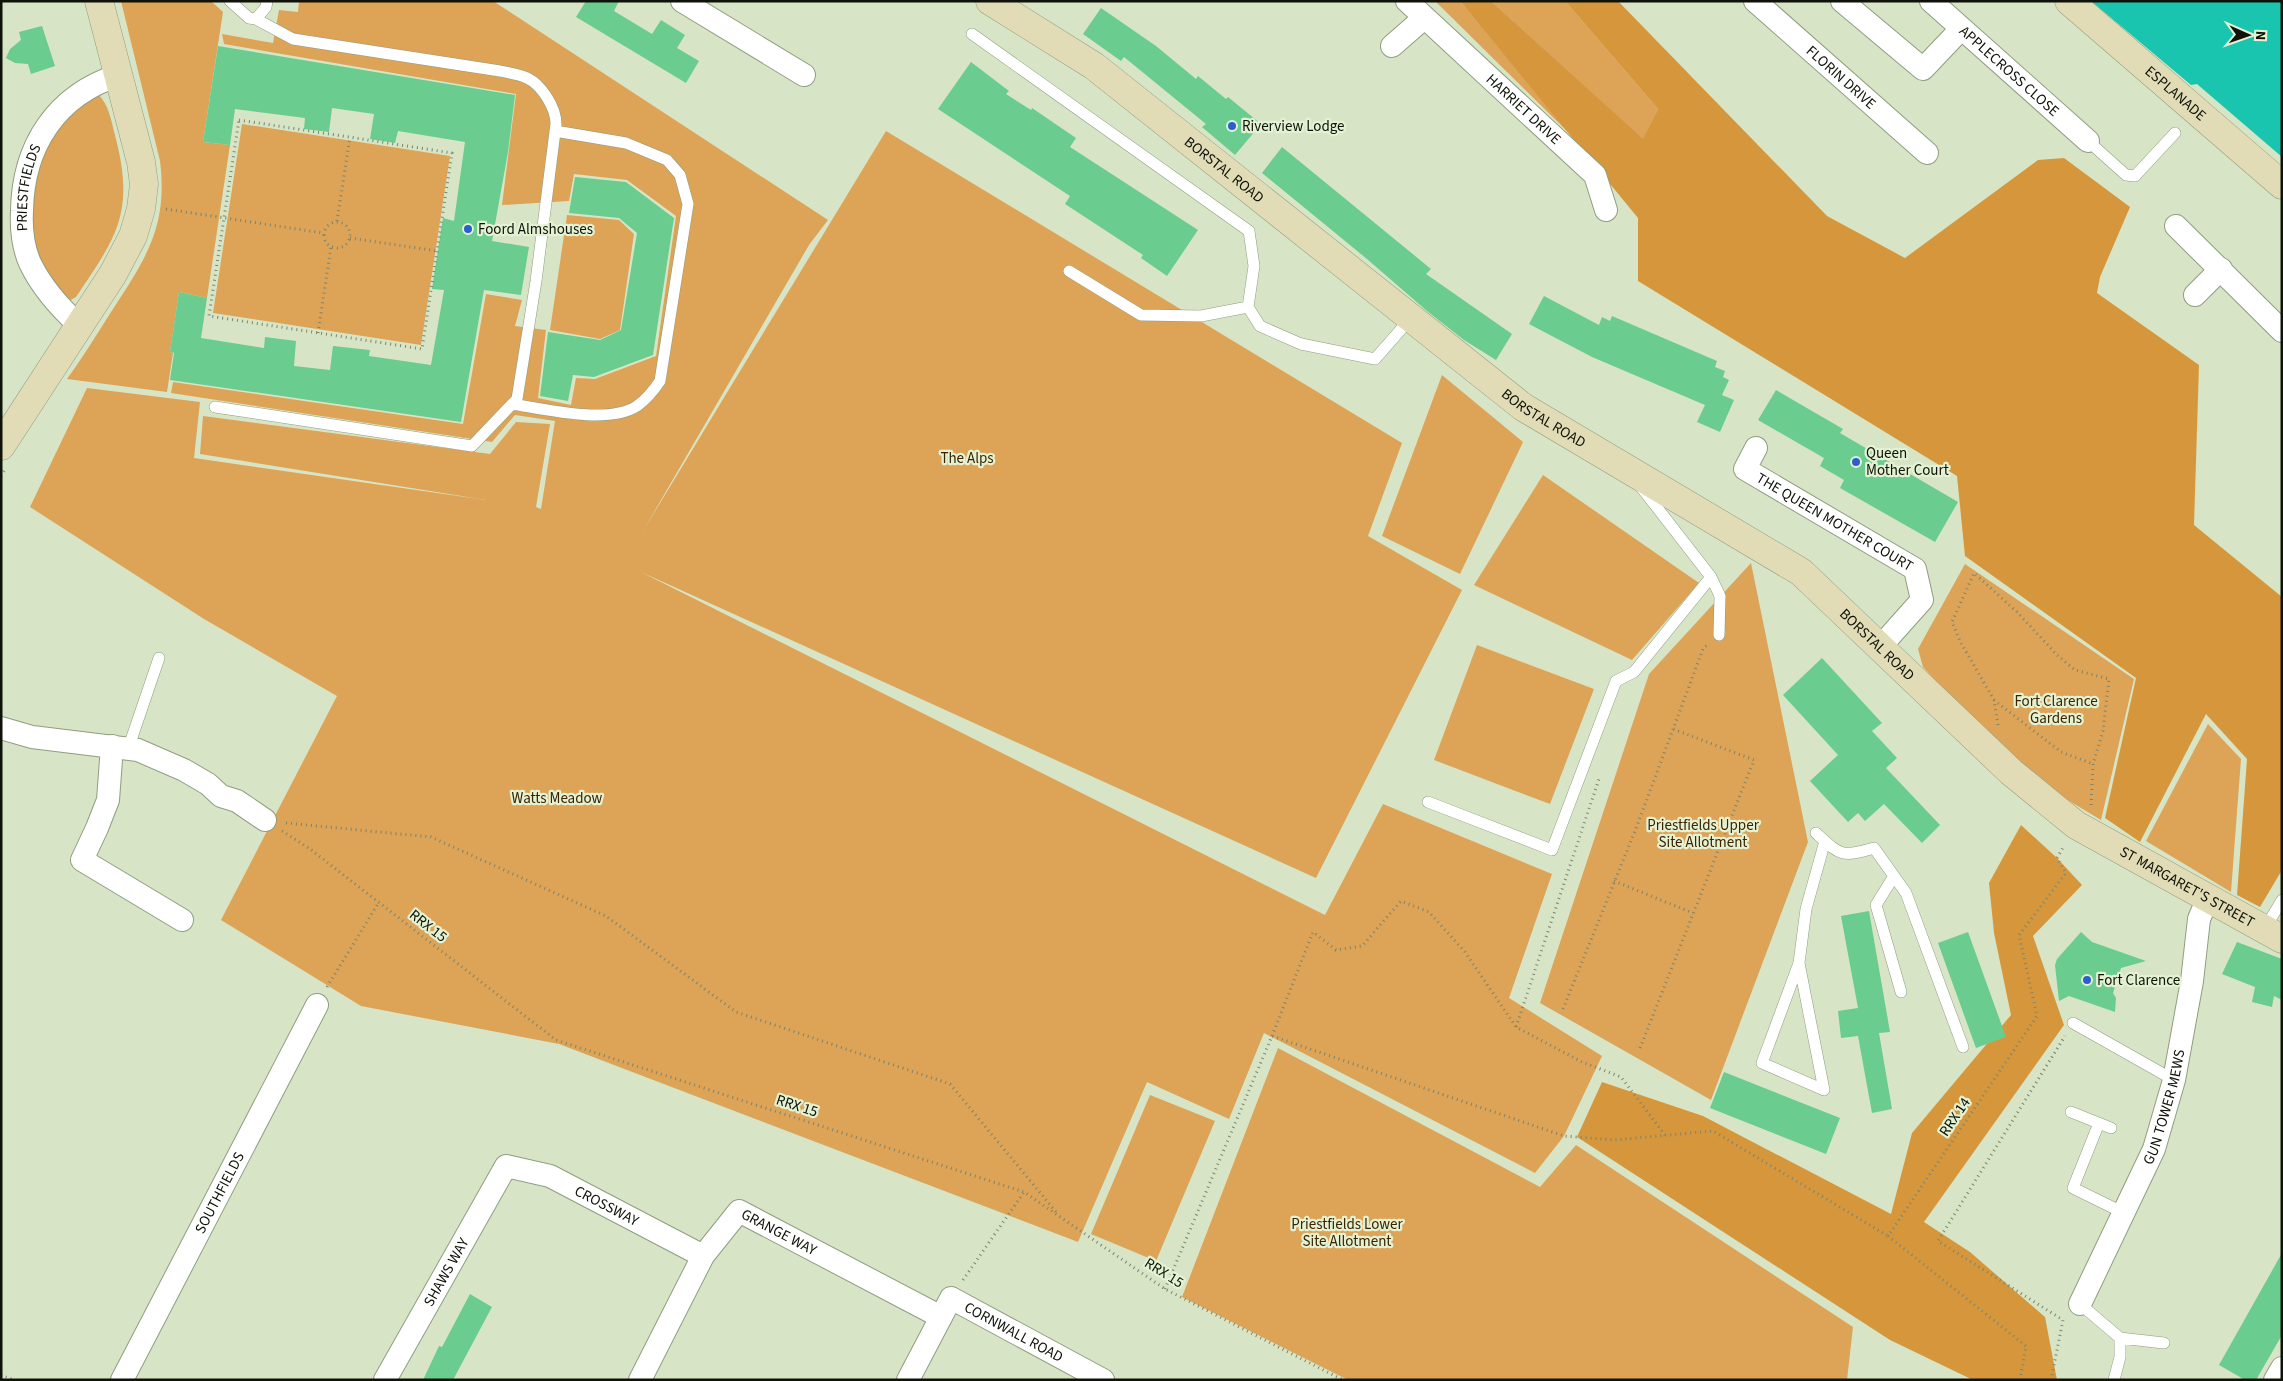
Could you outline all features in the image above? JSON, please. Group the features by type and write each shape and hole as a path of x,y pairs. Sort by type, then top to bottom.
{"street":[{"path":"1,446 113,274 133,236 141,209 144,184 142,170 99,1"},
{"path":"682,1 804,75"},
{"name":"BORSTAL ROAD","path":"990,1 1094,66 1523,407 1801,572 1881,646 2011,772 2087,824"},
{"name":"HARRIET DRIVE","path":"1407,1 1594,175 1606,210"},
{"name":"FLORIN DRIVE","path":"1755,1 1927,153"},
{"path":"1842,1 1922,69 1961,29"},
{"name":"APPLECROSS CLOSE","path":"1931,1 2088,141"},
{"name":"ESPLANADE","path":"2069,1 2282,185"},
{"path":"1392,46 1424,18"},
{"name":"PRIESTFIELDS","path":"80,326 58,306 30,263 22,230 23,186 28,163 36,144 54,116 87,88 119,75"},
{"path":"2176,226 2282,331"},
{"path":"2195,296 2221,269"},
{"name":"THE QUEEN MOTHER COURT","path":"1756,448 1745,469 1915,569 1922,600 1881,646"},
{"path":"1,728 32,737 120,747 145,753 184,770 208,784 221,796 237,800 266,820"},
{"path":"120,747 108,800 82,860 182,920"},
{"name":"ST MARGARET'S STREET","path":"2087,824 2208,898 2273,935"},
{"name":"GUN TOWER MEWS","path":"2080,1304 2154,1149 2174,1080 2192,981 2199,919 2208,898"},
{"name":"SOUTHFIELDS","path":"122,1380 317,1005"},
{"name":"CROSSWAY","path":"506,1166 550,1176 703,1256"},
{"name":"SHAWS WAY","path":"391,1378 506,1166"},
{"name":"GRANGE WAY","path":"640,1380 703,1256 739,1211 946,1307"},
{"path":"908,1380 946,1307"},
{"name":"CORNWALL ROAD","path":"946,1307 1103,1380"},
{"path":"2275,1380 2282,1368"}],"lane":[{"path":"215,407 472,446 517,399 556,120 551,106 539,89 526,78 500,71 293,39 256,19 249,18 230,1"},
{"path":"256,19 266,7 267,1"},
{"path":"972,34 1249,231 1254,266 1248,307 1260,326 1301,344 1375,358 1411,318"},
{"path":"512,404 588,416 614,413 635,407 651,394 660,381 688,204 680,174 667,160 626,143 555,131"},
{"path":"2088,141 2126,175 2135,176 2175,133"},
{"path":"1069,271 1141,315 1201,316 1248,307"},
{"path":"1628,470 1711,576 1720,596 1718,635"},
{"path":"1428,802 1552,850 1616,681 1634,672 1711,576"},
{"path":"120,747 159,658"},
{"path":"1816,833 1838,853 1853,854 1874,848 1906,893 1962,1047"},
{"path":"1799,963 1824,1090 1762,1063 1799,963 1806,909 1825,841"},
{"path":"1894,876 1876,905 1901,992"},
{"path":"2273,935 2282,900"},
{"path":"2074,1023 2174,1080"},
{"path":"2071,1112 2111,1128"},
{"path":"2098,1123 2073,1188 2124,1212"},
{"path":"2080,1304 2120,1338 2164,1343"},
{"path":"2114,1380 2120,1357 2120,1338"}],"path":[{"path":"239,120 452,153 422,349 209,316 224,217 239,120"},
{"path":"337,221 350,137"},
{"path":"159,208 323,233"},
{"path":"337,221 345,224 350,230 350,238 343,247 331,247 325,242 323,233 328,224 337,221"},
{"path":"350,238 437,252"},
{"path":"318,333 331,247"},
{"path":"1999,728 1994,700 1961,643 1952,622 1974,573 2017,612 2057,655 2076,670 2109,680 2103,730 2093,764 2087,824"},
{"path":"1562,1009 1673,729 1703,648 1718,635"},
{"path":"1994,700 2061,752 2093,764"},
{"path":"1640,1048 1754,760 1673,729"},
{"path":"1516,1027 1600,775"},
{"path":"266,820 431,837 606,916 736,1012 950,1084 1059,1216"},
{"name":"RRX 15","path":"266,820 310,849 556,1040 1024,1192 1165,1289 1343,1380"},
{"name":"RRX 14","path":"1888,1236 2037,1016 2019,935 2066,873 2057,858 2087,824"},
{"path":"1614,880 1694,913"},
{"path":"1165,1289 1272,1036 1313,932 1336,950 1362,946 1401,901 1430,912 1465,952 1516,1027 1582,1062 1622,1077 1665,1136"},
{"path":"317,1005 379,902"},
{"path":"2052,1380 2063,1320 1938,1241 2074,1023"},
{"path":"1272,1036 1564,1136 1614,1140 1713,1131 1888,1236 2026,1346 2020,1380"},
{"path":"946,1307 1024,1192"},
{"path":"1,1375 14,1380"}],"green space":[{"path":"121,1 211,1 223,12 203,142 230,145 207,298 179,292 170,352 173,353 167,392 67,379 136,273 152,240 161,204 160,161"},
{"path":"299,1 493,1 828,220 809,245 643,531 886,131 1402,443 1368,536 1462,590 1316,878 641,572 1325,915 1383,804 1552,874 1509,998 1602,1056 1564,1136 1535,1173 1264,1033 1229,1119 1147,1082 1078,1242 559,1044 361,1006 221,920 337,696 204,619 30,507 87,388 200,402 194,458 486,500 200,454 203,416 490,454 516,422 550,424 536,507 541,509 555,421 515,415 492,442 171,393 173,382 463,424 486,294 522,300 515,326 546,330 538,398 571,405 576,378 595,379 656,356 676,216 627,180 574,174 569,201 502,205 516,94 224,44 222,34 273,43 279,10 298,12"},
{"path":"1435,1 1460,1 1571,135"},
{"path":"1491,1 1565,1 1658,109 1643,140"},
{"path":"98,94 107,108 115,135 121,162 123,204 119,222 103,256 76,297 67,302 34,252 29,191 56,125"},
{"path":"242,124 450,156 421,345 213,313"},
{"path":"567,215 619,220 634,234 620,330 600,339 550,330"},
{"path":"1442,375 1523,442 1460,574 1382,536"},
{"path":"1543,475 1699,583 1632,660 1474,585"},
{"name":"Priestfields Upper Site Allotment","path":"1751,563 1808,842 1711,1100 1540,1003 1649,674"},
{"name":"Fort Clarence Gardens","path":"1965,564 2134,679 2101,820 2018,770 1923,667 1918,649"},
{"path":"1477,645 1594,689 1550,804 1434,760"},
{"path":"2208,724 2241,759 2231,892 2146,841"},
{"name":"Priestfields Lower Site Allotment","path":"1278,1048 1540,1187 1576,1145 1853,1327 1847,1380 1348,1380 1182,1297"},
{"path":"1150,1095 1215,1121 1156,1261 1091,1234"}],"shaded area":[{"path":"1460,1 1491,1 1643,139 1658,109 1565,1 1618,1 1827,216 1905,258 2038,160 2064,158 2130,207 2100,277 2097,293 2199,365 2194,525 2282,597 2282,870 2260,907 2237,895 2247,759 2206,714 2140,842 2105,818 2136,678 1965,556 1957,476 1638,281 1638,218"},
{"path":"2021,825 2057,858 2082,885 2033,936 2064,1025 1924,1222 1970,1252 2045,1317 2057,1380 1973,1380 1890,1340 1577,1137 1602,1082 1703,1116 1891,1214 1912,1133 2011,1015 1994,933 1989,883"}],"water":[{"path":"2091,1 2282,1 2282,157 2197,84 2191,85"}],"building":[{"path":"586,1 619,1 614,11 652,34 661,20 685,35 677,48 699,61 686,83 576,17"},
{"path":"1101,8 1156,46 1196,79 1198,76 1226,99 1228,97 1261,124 1235,155 1202,127 1206,124 1124,57 1121,61 1083,34"},
{"path":"42,26 55,66 31,74 28,64 15,63 6,58 10,49 21,40 19,32"},
{"name":"Foord Almshouses","path":"218,46 515,95 508,152 492,241 529,247 521,295 484,290 461,422 170,380 174,353 170,352 179,292 207,298 201,338 264,348 265,337 296,341 294,366 330,370 333,346 370,350 369,356 431,365 444,290 432,289 443,218 454,221 465,142 398,131 395,143 370,139 374,114 332,108 329,132 304,129 305,118 235,109 230,145 203,142"},
{"path":"971,62 1009,91 1006,94 1031,110 1032,108 1076,138 1070,147 1198,230 1167,276 1141,258 1143,255 1065,204 1070,196 938,109"},
{"path":"1282,147 1431,269 1426,274 1512,334 1496,360 1464,340 1427,311 1262,173"},
{"path":"575,177 626,182 674,218 653,355 594,377 573,375 568,401 540,396 548,332 600,340 621,330 637,233 619,218 569,213"},
{"path":"1544,296 1599,325 1602,317 1610,321 1612,316 1717,361 1715,367 1725,371 1723,377 1729,380 1722,395 1734,400 1720,432 1697,422 1705,405 1592,357 1529,324"},
{"name":"Queen Mother Court","path":"1776,390 1843,429 1840,433 1958,502 1935,542 1840,488 1844,480 1820,466 1824,458 1758,420"},
{"path":"1822,658 1882,723 1872,731 1897,758 1886,768 1940,825 1922,843 1884,804 1865,821 1858,813 1848,822 1810,781 1838,755 1783,695"},
{"path":"1869,911 1890,1032 1879,1033 1892,1109 1872,1113 1858,1036 1841,1038 1838,1011 1858,1008 1841,916"},
{"path":"1968,932 2006,1037 1976,1048 1938,943"},
{"name":"Fort Clarence","path":"2081,932 2092,942 2146,961 2121,968 2113,993 2116,998 2115,1012 2069,996 2059,1001 2055,965 2057,959"},
{"path":"2237,942 2282,959 2282,1000 2274,996 2272,1007 2252,1002 2255,987 2222,974"},
{"path":"1724,1072 1840,1118 1826,1154 1710,1108"},
{"path":"2282,1253 2282,1335 2256,1380 2245,1380 2219,1365"},
{"path":"470,1294 492,1307 453,1380 423,1380 439,1346 442,1347"}],"place":[{"name":"Riverview Lodge","path":"1232,126"},
{"name":"Foord Almshouses","path":"468,229"},
{"name":"Queen Mother Court","path":"1856,462"},
{"name":"Fort Clarence","path":"2087,980"}],"park label":[{"name":"The Alps","path":"967,458"},
{"name":"Watts Meadow","path":"557,798"}]}
